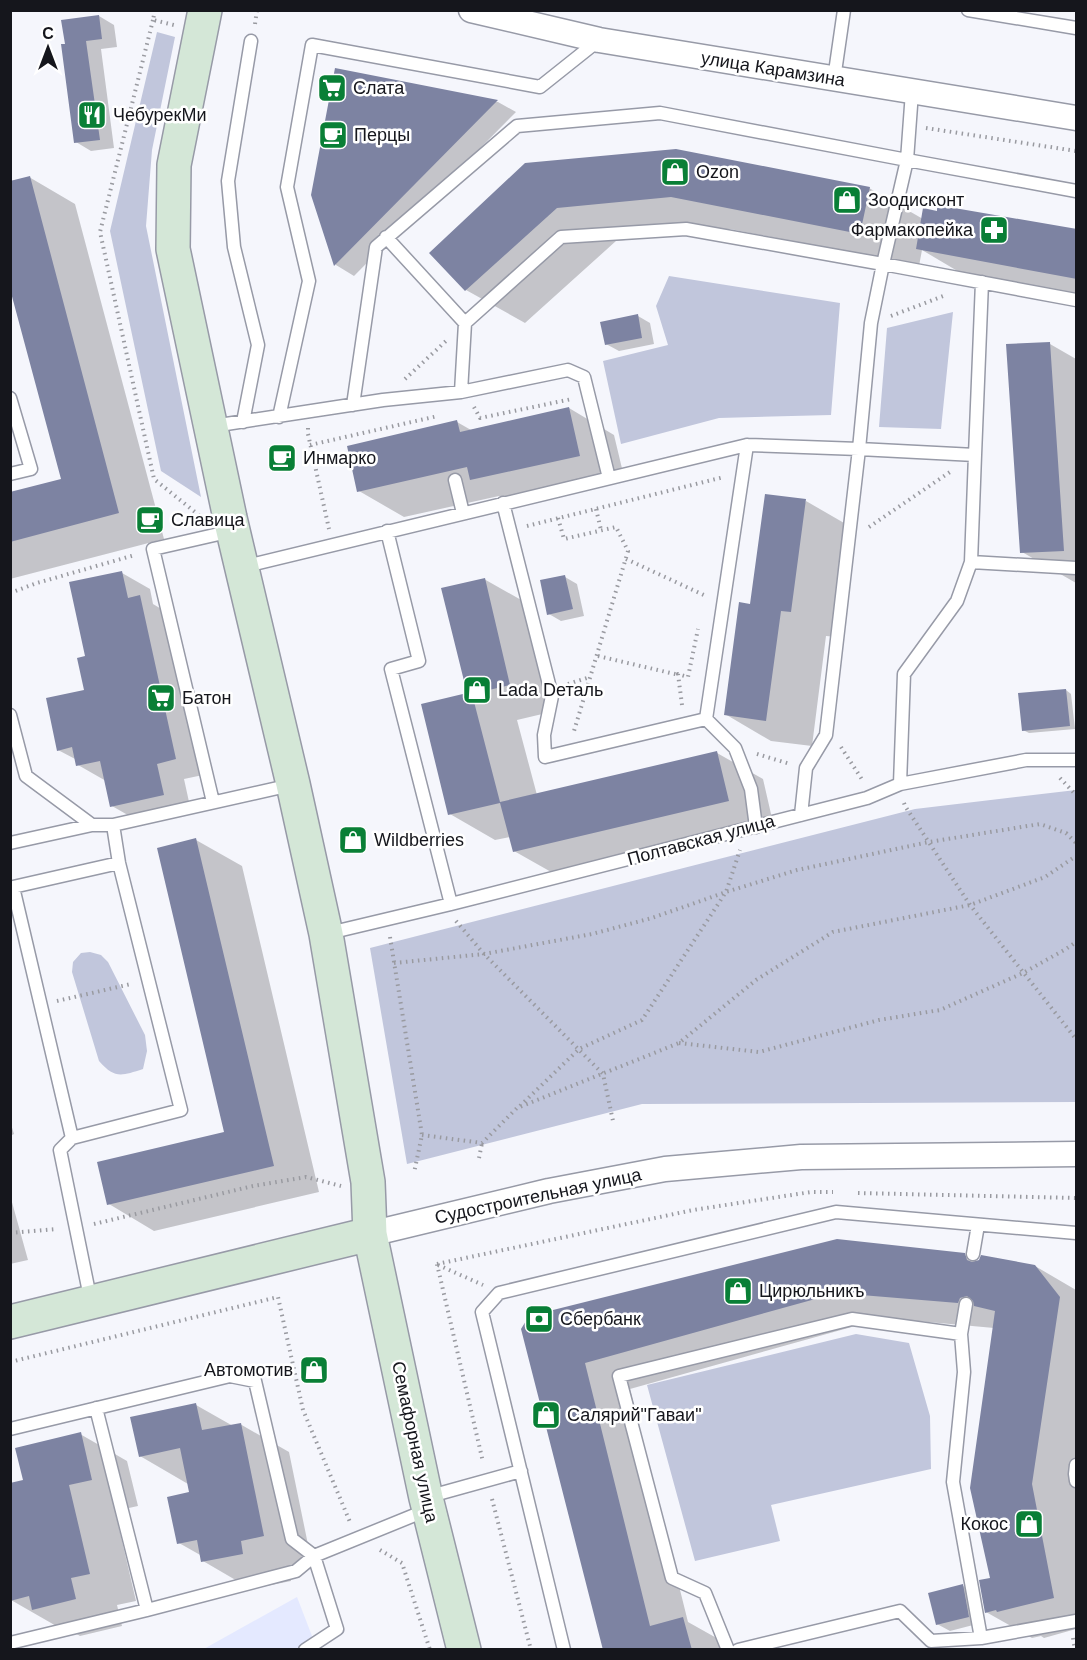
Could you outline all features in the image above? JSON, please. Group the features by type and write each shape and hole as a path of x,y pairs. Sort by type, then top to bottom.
{"main road":[{"name":"Семафорная улица","path":"192,18 174,165 173,249 227,424 220,526 241,567 326,934 368,1182 370,1234 427,1503 464,1650"},
{"name":"Судостроительная улица","path":"10,1322 370,1234"}],"street":[{"name":"улица Карамзина","path":"471,10 599,40 1077,118"},
{"name":"Судостроительная улица","path":"370,1234 549,1191 665,1169 801,1157 1077,1154"}],"lane":[{"path":"834,79 844,10"},
{"path":"968,10 1077,28"},
{"path":"279,417 309,281 287,187 312,45 540,87 599,40"},
{"path":"251,41 228,181 234,247 258,345 227,424 383,400 461,392 568,370 584,377 609,478"},
{"path":"801,814 806,768 826,735 871,323 907,160 912,92"},
{"path":"353,405 376,247 517,126 660,113 1077,190"},
{"path":"461,392 465,323 561,237 686,229 1077,300"},
{"path":"386,237 465,323"},
{"path":"900,784 904,674 957,602 971,562 982,282"},
{"path":"10,398 31,469 10,474"},
{"path":"241,567 747,445 975,455"},
{"path":"706,719 747,445"},
{"path":"455,480 462,513"},
{"path":"502,504 552,696 544,735 545,757 706,719"},
{"path":"213,802 153,549 220,526"},
{"path":"387,531 419,661 391,669 448,905"},
{"path":"971,562 1077,568"},
{"path":"10,715 26,777 92,825"},
{"path":"706,719 735,748 751,789 756,827"},
{"name":"Полтавская улица","path":"326,934 867,798 900,784 1026,760 1077,760"},
{"path":"10,843 92,825 113,825 293,784"},
{"path":"91,1302 60,1150 72,1138 181,1110 119,863 113,825"},
{"path":"72,1138 13,887 119,863"},
{"path":"564,1650 482,1312 499,1293 836,1212 1077,1233"},
{"path":"973,1254 978,1225"},
{"path":"966,1304 962,1334 964,1372 953,1482 981,1638"},
{"path":"728,1650 705,1593 672,1578 619,1376 852,1319 962,1334"},
{"path":"10,1429 230,1376 255,1381 292,1539 314,1556 337,1629 305,1650"},
{"path":"96,1408 147,1610"},
{"path":"1077,1465 1075,1474 1077,1481"},
{"path":"10,1643 296,1571 314,1556 427,1503 488,1479 521,1471"},
{"path":"738,1650 900,1611 931,1641 981,1638 1077,1621"}],"path":[{"path":"155,10 100,232 154,479 220,526"},
{"path":"153,20 192,18"},
{"path":"910,125 1077,151"},
{"path":"871,323 982,282"},
{"path":"383,400 465,323"},
{"path":"465,410 476,407 480,418 588,396"},
{"path":"310,412 308,434 332,544"},
{"path":"310,445 444,414"},
{"path":"849,541 975,455"},
{"path":"509,531 742,473"},
{"path":"596,509 601,530"},
{"path":"558,518 564,538 616,527 628,550 568,752"},
{"path":"10,593 153,549"},
{"path":"626,559 705,596 723,602"},
{"path":"703,605 705,596"},
{"path":"688,677 699,624"},
{"path":"598,656 678,674 711,685"},
{"path":"678,674 684,724"},
{"path":"838,743 864,782"},
{"path":"735,748 806,768"},
{"path":"900,784 905,806 970,905 1077,1039"},
{"path":"394,963 484,954 592,933 652,918 797,870 929,842 1040,824 1066,832 1077,843"},
{"path":"479,1158 482,1143 579,1049 642,1020 726,892 740,850 756,827"},
{"path":"518,1108 679,1043 756,980 833,932 970,905 1045,878 1077,856"},
{"path":"448,905 456,922 484,954 603,1074 613,1121"},
{"path":"388,920 422,1135 414,1173"},
{"path":"679,1043 759,1052 879,1020 940,1010 1023,973 1077,942"},
{"path":"41,1004 149,981"},
{"path":"422,1135 482,1143"},
{"path":"10,1233 76,1228 253,1186 306,1177 342,1186"},
{"path":"499,1293 437,1264 531,1650"}],"shaded area":[{"path":"157,32 175,37 152,150 146,226 201,497 161,471 110,231"},
{"path":"669,276 840,303 831,415 719,418 621,444 603,361 668,345 656,306"},
{"path":"953,312 941,429 879,427 887,328"},
{"path":"1076,790 1076,1102 642,1104 407,1164 370,948 915,809"},
{"path":"90,952 101,955 108,962 145,1035 147,1051 143,1069 119,1074 110,1071 99,1061 72,972 73,962 81,953"},
{"path":"856,1334 909,1343 930,1416 931,1469 771,1505 780,1541 695,1561 647,1385"},
{"path":"297,1597 317,1649 202,1650"}],"building":[{"path":"99,15 102,39 86,41 100,140 74,143 61,44 65,44 61,20"},
{"path":"335,68 498,100 334,266 311,195"},
{"path":"676,149 870,187 860,234 671,197 557,208 465,291 429,253 525,163"},
{"path":"30,176 119,513 10,542 10,492 61,479 10,289 10,181"},
{"path":"937,205 1077,229 1077,279 916,249 923,208 937,211"},
{"path":"638,314 642,338 605,345 600,322"},
{"path":"1050,342 1064,551 1020,553 1006,344"},
{"path":"569,407 580,456 470,480 467,467 357,492 347,446 457,420 460,432"},
{"path":"765,494 806,499 791,612 781,611 766,721 724,715 739,602 750,604"},
{"path":"122,571 128,598 140,595 176,759 157,764 164,795 110,807 100,761 76,766 72,747 57,751 46,698 84,690 77,658 85,656 69,582"},
{"path":"565,575 573,609 547,615 540,580"},
{"path":"485,578 510,685 472,694 500,802 717,751 729,801 513,852 500,803 448,815 421,704 467,693 441,588"},
{"path":"1066,689 1070,726 1022,731 1018,693"},
{"path":"196,838 274,1166 107,1205 97,1162 224,1132 157,848"},
{"path":"837,1239 965,1253 967,1260 972,1262 979,1260 981,1255 1035,1265 1060,1297 1032,1484 1054,1598 985,1613 979,1580 990,1578 970,1488 995,1311 974,1306 973,1301 967,1296 960,1298 958,1303 837,1293 585,1363 650,1626 683,1617 692,1650 603,1650 521,1329 529,1316"},
{"path":"196,1403 202,1430 241,1423 264,1536 241,1541 243,1554 201,1562 197,1540 177,1544 167,1497 189,1492 180,1448 139,1457 130,1417"},
{"path":"81,1432 92,1480 69,1485 90,1574 71,1578 76,1599 32,1610 29,1596 10,1601 10,1483 23,1480 15,1448"},
{"path":"963,1584 969,1617 936,1625 928,1593"}],"place":[{"name":"Слата","path":"332,88"},
{"name":"ЧебурекМи","path":"92,115"},
{"name":"Перцы","path":"333,135"},
{"name":"Ozon","path":"675,172"},
{"name":"Зоодисконт","path":"847,200"},
{"name":"Фармакопейка","path":"994,230"},
{"name":"Инмарко","path":"282,458"},
{"name":"Славица","path":"150,520"},
{"name":"Lada Dеталь","path":"477,690"},
{"name":"Батон","path":"161,698"},
{"name":"Wildberries","path":"353,840"},
{"name":"Цирюльникъ","path":"738,1291"},
{"name":"Сбербанк","path":"539,1319"},
{"name":"Автомотив","path":"314,1370"},
{"name":"Салярий\"Гаваи\"","path":"546,1415"},
{"name":"Кокос","path":"1029,1524"}]}
